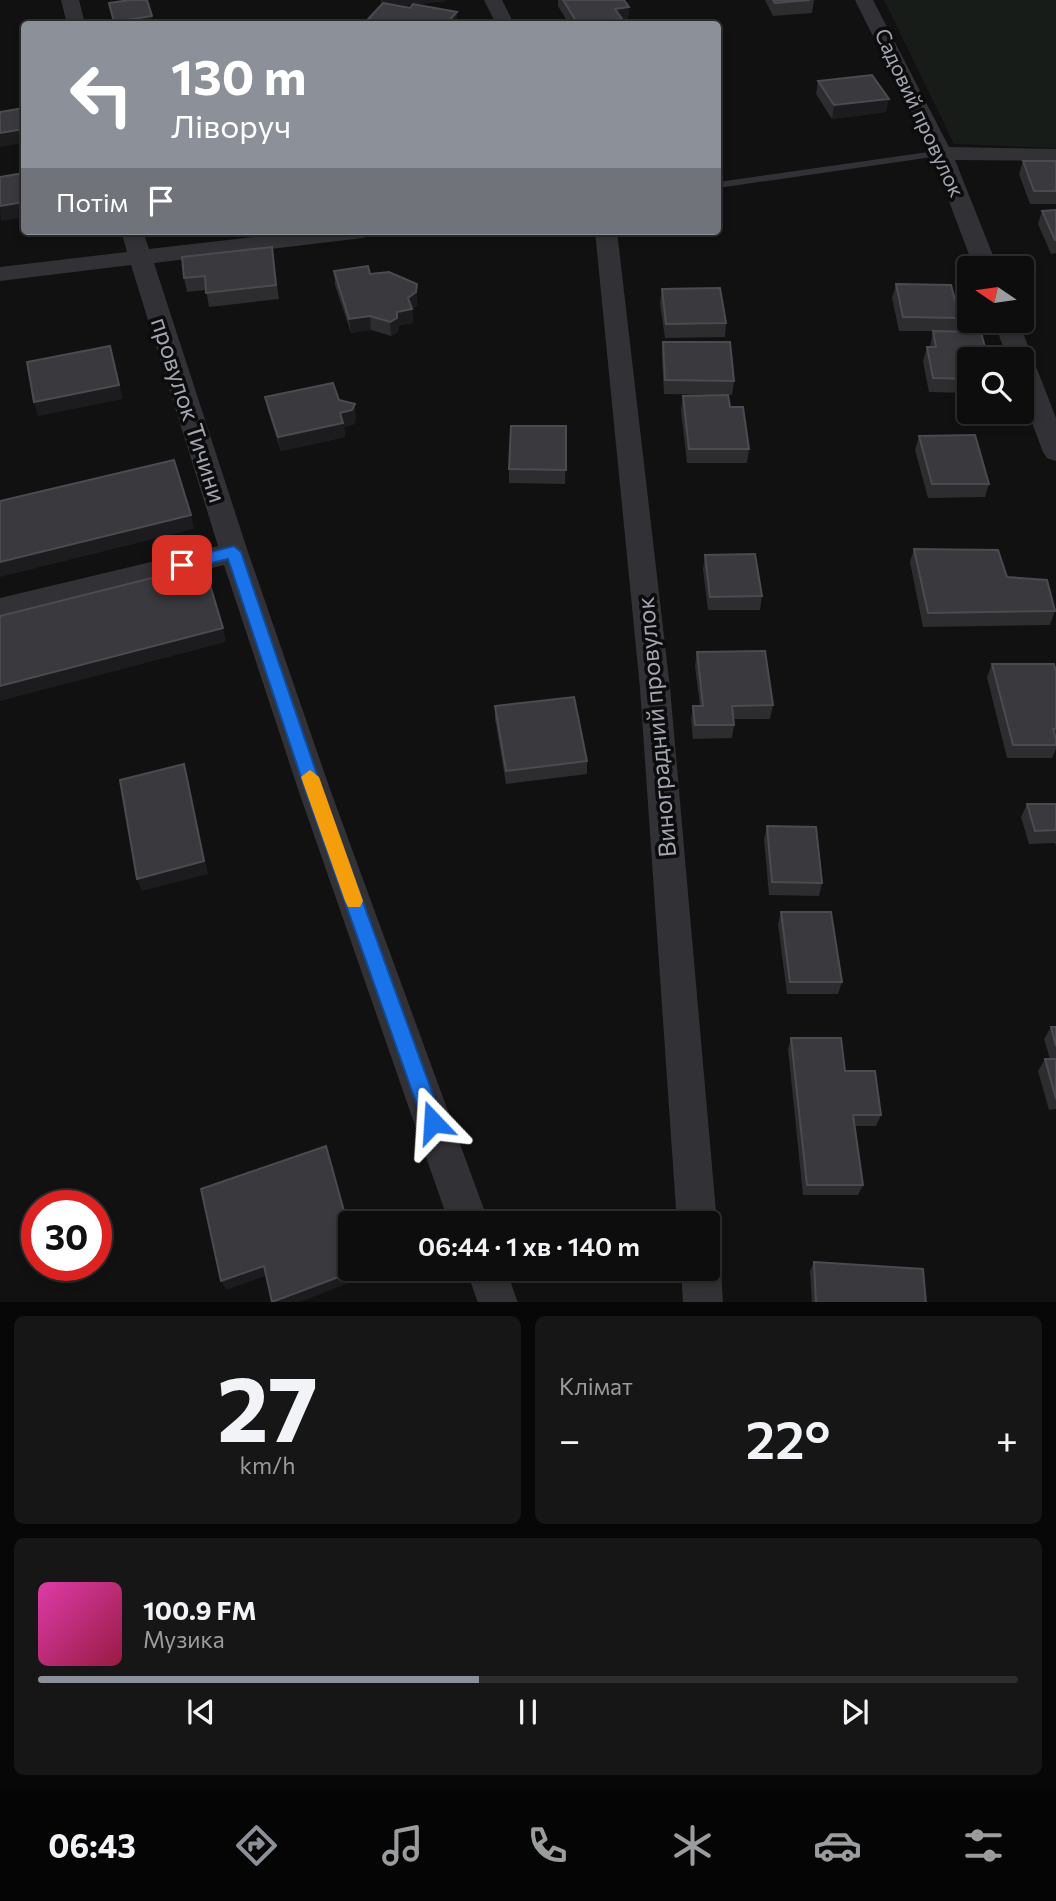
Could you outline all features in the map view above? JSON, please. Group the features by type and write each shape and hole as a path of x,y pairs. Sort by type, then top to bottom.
{"street":[{"path":"70,0 75,21"},
{"path":"493,0 504,21"},
{"name":"Садовий провулок","path":"864,0 942,153 981,256"},
{"path":"942,153 1056,155"},
{"name":"провулок Тичини","path":"133,235 234,552 315,792 465,1211"},
{"path":"0,274 330,235"},
{"name":"Виноградний провулок","path":"606,235 655,688 696,1211"},
{"path":"1034,395 1056,452"},
{"path":"0,609 234,552"},
{"path":"490,1281 498,1302"},
{"path":"702,1281 703,1302"}],"lane":[{"path":"721,185 942,153"}],"shaded area":[{"path":"884,0 1056,0 1056,148 954,144"}],"building":[{"path":"147,0 152,16 114,21 109,3"},
{"path":"563,0 624,0 629,7 615,9 622,19 576,21"},
{"path":"773,0 810,0 775,3"},
{"path":"383,3 410,8 413,4 457,12 449,21 368,19"},
{"path":"872,75 889,99 834,105 818,81"},
{"path":"21,108 21,130 0,133 0,112"},
{"path":"1023,161 1056,161 1056,191 1034,191"},
{"path":"21,174 21,202 0,206 0,177"},
{"path":"1056,210 1056,240 1055,240 1042,211"},
{"path":"272,247 276,285 206,293 205,276 184,278 182,257"},
{"path":"368,266 370,274 389,272 417,284 416,292 408,298 412,309 397,312 397,318 390,322 370,316 349,319 334,271"},
{"path":"896,284 951,285 957,318 903,317"},
{"path":"720,288 726,323 666,324 662,289"},
{"path":"933,331 981,333 985,347 957,347 957,379 933,378 927,347 936,347"},
{"path":"663,342 730,342 734,381 665,380"},
{"path":"110,346 119,385 34,402 27,362"},
{"path":"333,383 339,400 355,404 352,410 340,413 343,423 278,437 265,397"},
{"path":"728,395 730,407 743,407 749,449 689,449 683,396"},
{"path":"511,426 566,426 566,470 509,469"},
{"path":"975,435 989,484 932,484 919,436"},
{"path":"174,460 191,515 0,562 0,501"},
{"path":"914,549 998,550 1007,577 1047,580 1055,611 928,613"},
{"path":"755,554 762,596 710,597 705,555"},
{"path":"204,565 223,628 0,686 0,616"},
{"path":"765,651 773,705 732,706 734,725 695,725 693,706 703,706 697,652"},
{"path":"992,664 1054,664 1056,729 1053,729 1056,745 1013,745"},
{"path":"574,697 587,761 506,771 495,706"},
{"path":"184,764 204,861 137,879 120,780"},
{"path":"1027,804 1056,804 1056,830 1035,831"},
{"path":"767,826 816,827 822,883 772,882"},
{"path":"781,912 831,912 842,982 790,982"},
{"path":"1051,1027 1056,1027 1056,1046"},
{"path":"791,1038 841,1038 845,1071 875,1071 881,1115 853,1115 863,1185 807,1185"},
{"path":"1045,1059 1056,1059 1056,1099"},
{"path":"326,1146 344,1211 338,1211 338,1277 272,1302 264,1266 221,1281 201,1189"},
{"path":"814,1262 923,1269 926,1302 816,1302"}],"slow traffic":[{"path":"310,777 354,901"}],"route":[{"path":"182,565 234,552 315,792 433,1122"}]}
